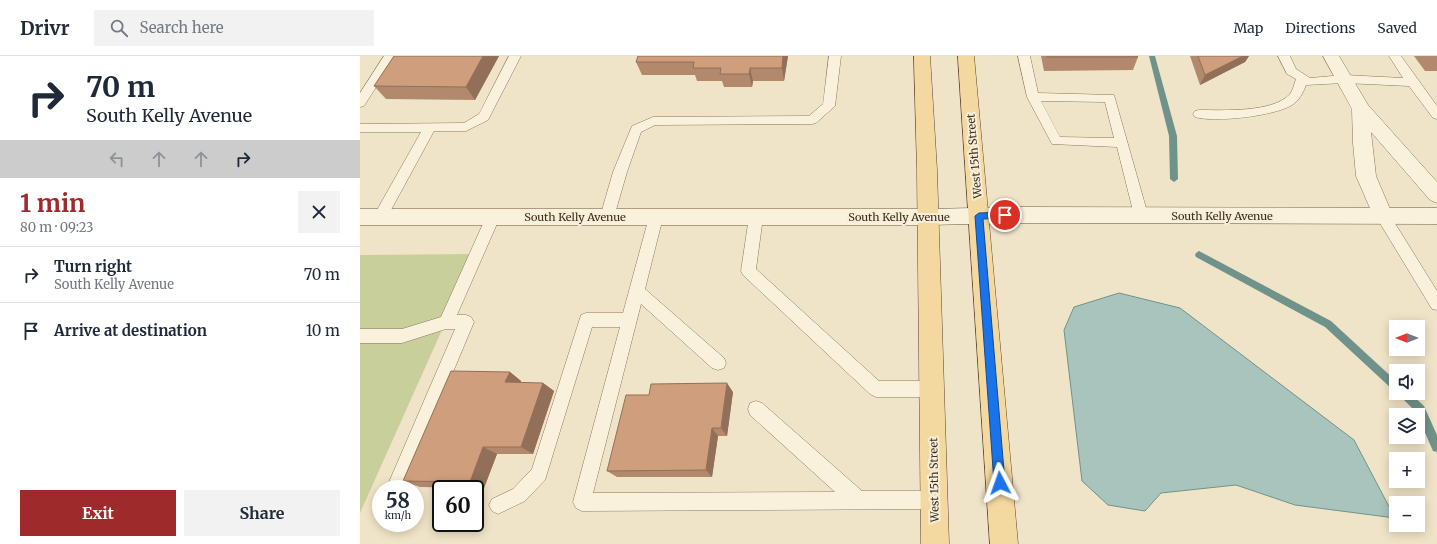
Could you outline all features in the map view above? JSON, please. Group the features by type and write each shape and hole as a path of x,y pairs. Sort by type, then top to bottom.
{"main road":[{"name":"West 15th Street","path":"922,56 928,217 935,544"},
{"name":"West 15th Street","path":"966,56 1004,544"},
{"path":"1331,56 1361,109 1437,195"},
{"path":"1361,109 1362,143 1366,176 1383,216"},
{"name":"South Kelly Avenue","path":"360,217 928,217 1019,215 1437,216"}],"lane":[{"path":"360,103 390,56"},
{"path":"360,128 466,127 484,117 515,56"},
{"path":"607,217 620,172 636,129 653,122 812,120 829,106 835,56"},
{"path":"1024,56 1033,98 1056,142 1122,143"},
{"path":"1284,56 1291,71 1308,82 1344,79 1412,82"},
{"path":"1395,56 1412,82 1437,115"},
{"path":"1199,114 1242,114 1266,110 1288,102 1295,96 1302,78"},
{"path":"1033,98 1110,98 1140,216"},
{"path":"380,217 430,127"},
{"path":"1383,216 1437,304"},
{"path":"446,322 493,217"},
{"path":"656,217 638,292 582,502 934,500"},
{"path":"756,217 748,271 876,390 932,389"},
{"path":"638,292 718,363"},
{"path":"498,505 519,495 539,474 586,320 630,320"},
{"path":"360,336 402,336 446,322 466,322 399,480"},
{"path":"756,409 858,500"}],"green space":[{"path":"476,254 375,480 372,480 372,486 360,513 360,255"}],"water":[{"path":"1119,293 1180,308 1354,440 1389,507 1389,517 1295,505 1236,485 1161,493 1145,511 1108,505 1082,481 1064,330 1074,307"}],"building":[{"path":"394,56 483,56 466,87 374,86"},
{"path":"638,56 783,56 782,68 750,68 749,74 720,74 721,68 693,68 694,62 636,62"},
{"path":"1137,56 1138,57 1047,57"},
{"path":"1198,56 1243,56 1205,75"},
{"path":"451,371 510,372 505,382 543,383 521,447 483,447 471,480 432,480 432,481 403,480"},
{"path":"727,383 721,428 712,428 706,470 607,471 626,395 649,395 651,384"}],"waterway":[{"path":"1152,56 1173,136 1174,179"},
{"path":"1199,255 1328,324 1389,381"},
{"path":"1410,400 1420,409 1437,447"}],"route":[{"path":"1000,483 979,216 1005,215"}]}
